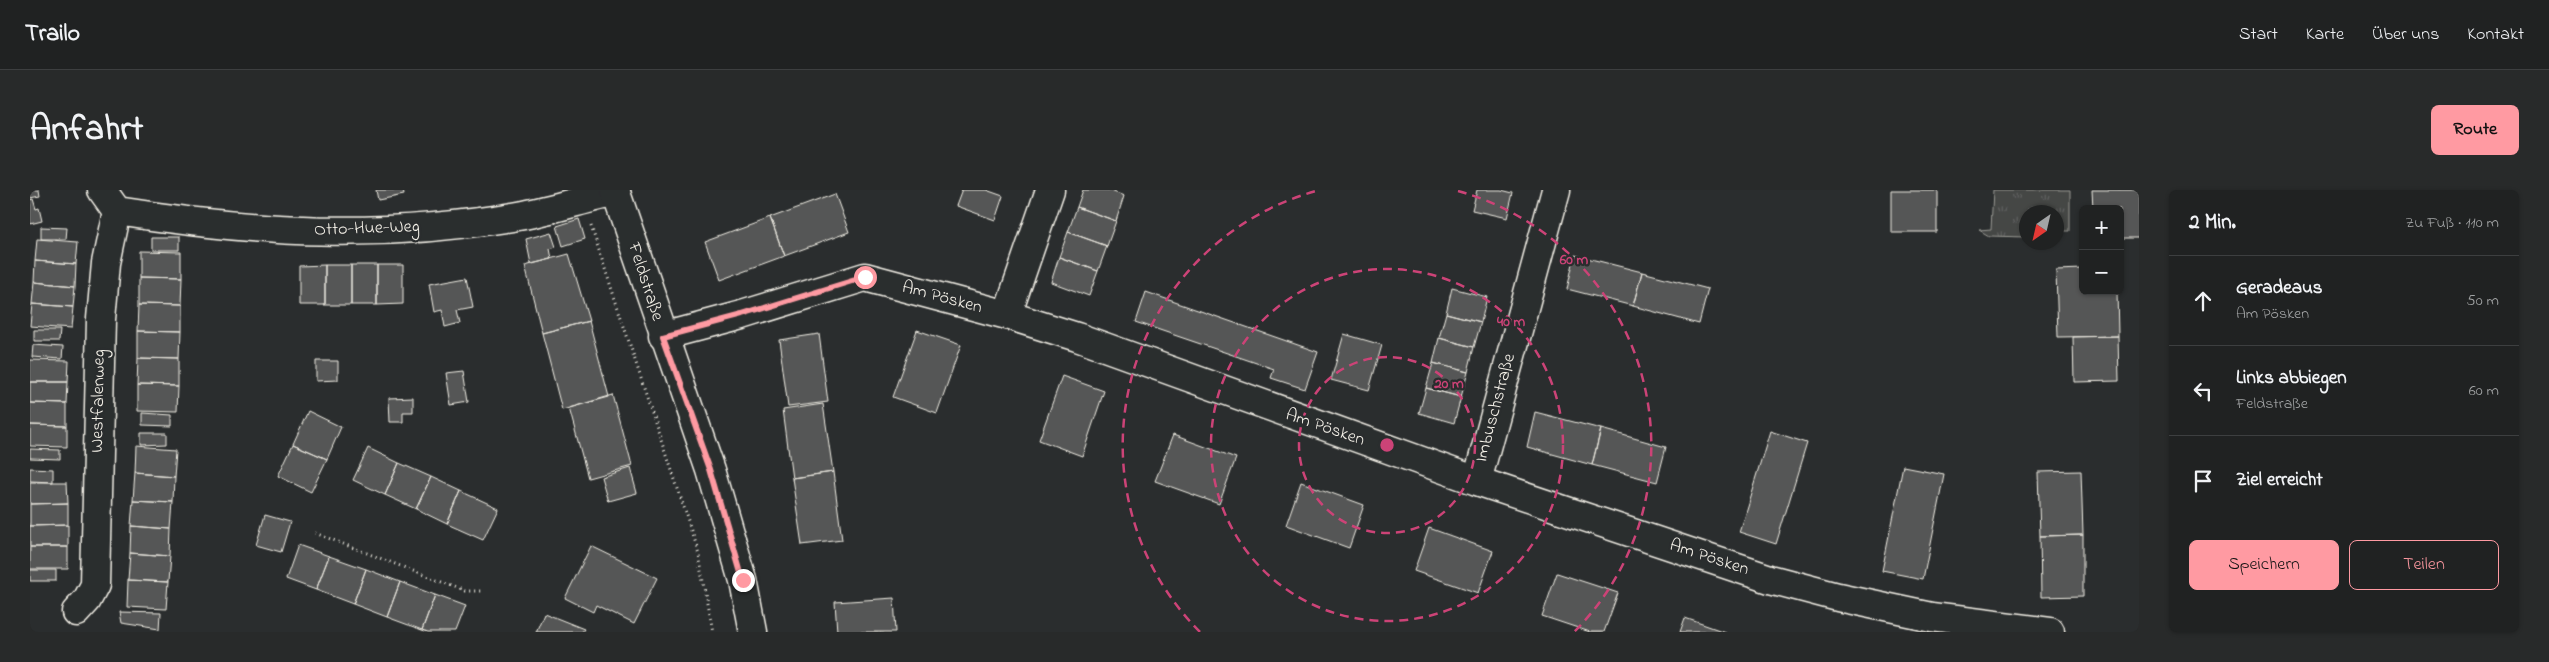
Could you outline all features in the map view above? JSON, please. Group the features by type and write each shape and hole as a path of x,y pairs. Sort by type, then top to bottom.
{"street":[{"path":"1008,315 1050,190"},
{"name":"Imbuschstraße","path":"1477,481 1556,190"},
{"name":"Otto-Hue-Weg","path":"109,200 233,227 340,232 466,224 526,214 615,191"},
{"name":"Feldstraße","path":"615,191 663,336 711,470 743,580 753,632"},
{"name":"Westfalenweg","path":"76,612 87,600 96,585 100,319 106,262 109,200"},
{"name":"Am Pösken","path":"663,336 742,315 865,277 1008,315 1077,337 1477,481 1770,579 1838,598 1932,617 2050,632"}],"path":[{"path":"582,200 698,552 712,632"},
{"path":"315,533 465,591 483,591"}],"green space":[{"path":"1993,190 2070,190 2070,231 2064,231 2064,205 2019,205 2019,237 1989,236 1979,230 1991,229"}],"building":[{"path":"30,190 39,190 40,196 30,198"},
{"path":"376,190 403,190 404,195 378,200"},
{"path":"962,190 986,190 1003,196 995,220 956,206"},
{"path":"1083,190 1108,190 1124,196 1116,221 1077,207"},
{"path":"1477,190 1501,190 1513,193 1507,218 1472,210"},
{"path":"1891,190 1937,190 1937,232 1891,232"},
{"path":"2092,190 2139,190 2139,238 2124,238 2124,205 2093,205"},
{"path":"835,194 849,232 784,256 770,218"},
{"path":"33,199 36,209 39,208 42,221 30,224 30,200"},
{"path":"1077,207 1116,221 1107,246 1068,232"},
{"path":"770,218 784,256 719,280 705,242"},
{"path":"579,219 585,239 563,246 557,226"},
{"path":"41,227 67,228 66,239 41,239"},
{"path":"551,232 556,247 550,249 552,259 531,264 526,239"},
{"path":"1068,232 1107,246 1098,271 1059,257"},
{"path":"151,237 179,237 179,250 151,250"},
{"path":"37,239 78,242 76,264 35,261"},
{"path":"139,251 181,252 181,279 139,278"},
{"path":"569,254 589,321 542,333 525,266"},
{"path":"1575,255 1642,272 1633,306 1567,289"},
{"path":"1059,257 1098,271 1089,296 1051,282"},
{"path":"35,261 76,264 75,286 34,282"},
{"path":"325,265 351,265 351,305 325,305"},
{"path":"325,265 325,305 299,305 299,266"},
{"path":"351,265 377,265 377,305 351,305"},
{"path":"377,265 403,265 403,304 377,305"},
{"path":"2079,269 2079,295 2117,295 2118,336 2058,337 2056,270"},
{"path":"1642,272 1708,289 1699,324 1633,306"},
{"path":"467,277 473,307 457,310 460,323 445,327 442,310 434,312 429,284"},
{"path":"139,278 181,279 180,306 139,305"},
{"path":"34,282 75,286 73,307 32,304"},
{"path":"1452,288 1487,297 1481,322 1446,313"},
{"path":"1146,292 1318,352 1305,389 1271,378 1274,369 1136,322"},
{"path":"32,304 73,307 71,329 30,326"},
{"path":"139,305 180,306 180,332 138,331"},
{"path":"1446,313 1481,322 1474,347 1439,338"},
{"path":"589,321 609,397 562,410 542,333"},
{"path":"34,330 60,330 59,341 34,341"},
{"path":"917,330 961,345 937,413 893,397"},
{"path":"138,331 180,332 179,359 138,358"},
{"path":"819,334 828,402 788,407 779,340"},
{"path":"1344,334 1382,345 1369,390 1331,380"},
{"path":"2118,336 2119,381 2074,382 2073,337"},
{"path":"1439,338 1474,347 1468,372 1433,363"},
{"path":"33,345 63,347 62,359 32,357"},
{"path":"138,358 179,359 179,386 137,385"},
{"path":"30,360 69,361 68,382 30,382"},
{"path":"316,361 338,361 338,380 316,381"},
{"path":"1433,363 1468,372 1461,397 1426,388"},
{"path":"464,371 469,402 451,405 446,373"},
{"path":"1062,376 1104,391 1082,456 1039,440"},
{"path":"30,382 68,382 67,404 30,403"},
{"path":"137,385 179,386 178,412 137,411"},
{"path":"1426,388 1461,397 1454,423 1419,413"},
{"path":"613,395 632,466 588,478 569,408"},
{"path":"413,397 413,412 403,412 403,422 390,422 389,398"},
{"path":"30,403 67,404 67,426 30,425"},
{"path":"823,404 833,472 792,478 783,410"},
{"path":"308,411 341,427 327,459 293,444"},
{"path":"1535,412 1601,429 1592,465 1527,447"},
{"path":"142,413 172,415 172,426 142,425"},
{"path":"30,425 67,426 67,447 30,446"},
{"path":"1601,429 1666,447 1657,482 1592,465"},
{"path":"1770,431 1807,443 1776,544 1739,532"},
{"path":"141,433 167,433 167,444 141,445"},
{"path":"1173,435 1236,458 1219,504 1155,481"},
{"path":"293,444 327,459 311,492 278,476"},
{"path":"136,446 176,449 174,476 135,473"},
{"path":"368,448 399,463 385,495 353,480"},
{"path":"30,449 60,450 60,459 30,458"},
{"path":"399,463 431,477 416,509 385,495"},
{"path":"1903,466 1944,474 1923,579 1882,571"},
{"path":"30,468 53,469 53,482 30,481"},
{"path":"630,468 637,493 608,501 601,477"},
{"path":"2081,471 2083,535 2040,536 2038,472"},
{"path":"833,472 842,540 802,545 792,478"},
{"path":"135,473 174,476 173,502 133,500"},
{"path":"431,477 461,491 447,524 416,509"},
{"path":"30,482 67,482 68,503 30,504"},
{"path":"1301,482 1364,505 1349,548 1286,525"},
{"path":"461,491 498,508 483,540 447,524"},
{"path":"133,500 173,502 171,529 131,526"},
{"path":"68,503 68,525 30,526 30,504"},
{"path":"265,515 290,522 281,552 256,545"},
{"path":"68,525 68,547 30,547 30,526"},
{"path":"131,526 171,529 170,556 130,553"},
{"path":"1429,528 1493,551 1478,593 1414,571"},
{"path":"2083,535 2083,596 2041,597 2040,536"},
{"path":"298,545 329,556 316,590 286,579"},
{"path":"591,546 657,578 634,624 596,605 593,612 565,598"},
{"path":"30,547 68,547 68,569 30,569"},
{"path":"130,553 170,556 168,582 128,580"},
{"path":"329,556 366,569 353,604 316,590"},
{"path":"366,569 400,582 387,617 353,604"},
{"path":"30,570 56,570 56,581 30,581"},
{"path":"1557,573 1618,593 1604,632 1590,632 1542,616"},
{"path":"128,580 168,582 166,609 127,607"},
{"path":"400,582 435,595 422,630 387,617"},
{"path":"435,595 465,606 455,632 428,632 422,630"},
{"path":"894,598 896,632 837,632 835,602"},
{"path":"119,612 161,613 160,629 121,623"},
{"path":"544,613 584,629 582,632 536,632"},
{"path":"1685,618 1725,632 1680,632"}],"route":[{"path":"743,580 711,470 663,336 742,315 865,277"}]}
